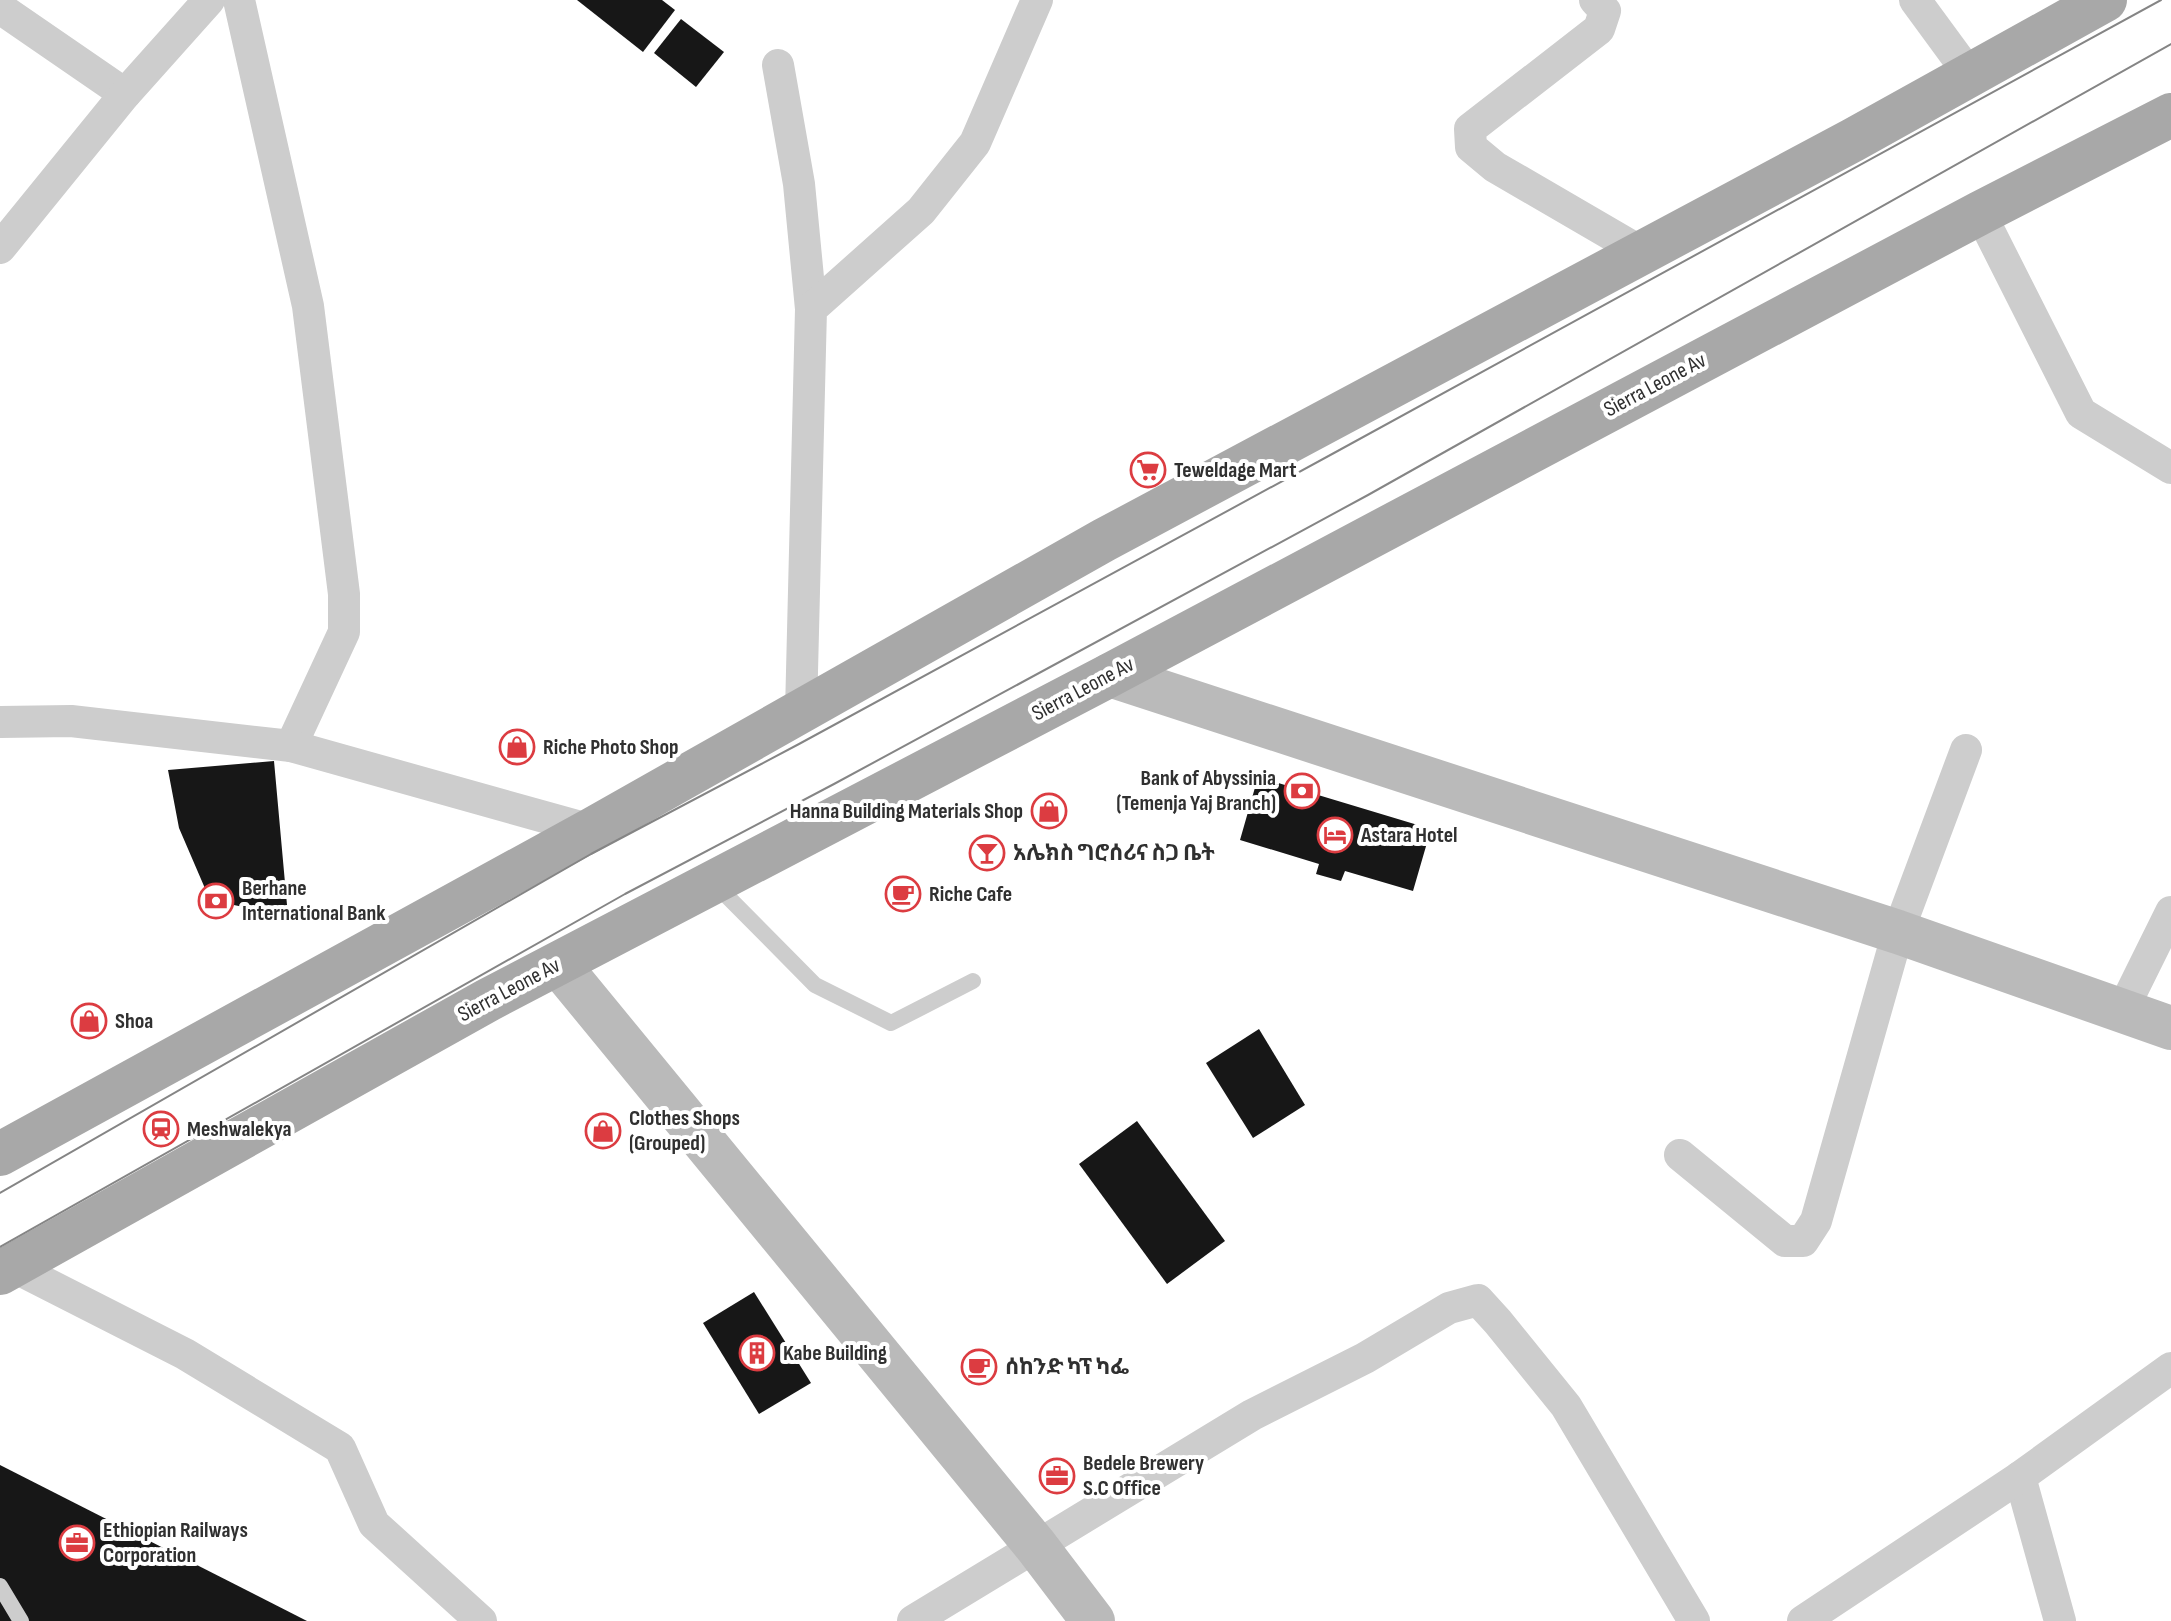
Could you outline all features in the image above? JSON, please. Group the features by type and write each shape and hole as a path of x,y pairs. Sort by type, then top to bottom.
{"main road":[{"path":"0,1154 591,830 1104,540 1839,148 2105,0"},
{"name":"Sierra Leone Av","path":"6,1269 488,1000 2171,115"}],"street":[{"path":"0,248 125,94 209,0"},
{"path":"239,0 308,306 344,594 344,632 291,746"},
{"path":"811,309 921,211 975,143 1037,0"},
{"path":"1595,0 1605,11 1599,29 1470,129 1471,147 1495,167 1643,253"},
{"path":"1915,0 1970,75"},
{"path":"0,8 125,94"},
{"path":"778,65 799,184 811,309 801,712"},
{"path":"1980,213 2081,413 2171,468"},
{"path":"1110,675 1898,932 2171,1028"},
{"path":"0,722 71,721 291,746 591,830"},
{"path":"1680,1155 1785,1241 1803,1241 1816,1221 1898,932 1966,750"},
{"path":"2122,1011 2171,912"},
{"path":"558,964 1036,1546 1093,1621"},
{"path":"6,1269 185,1354 340,1448 374,1524 481,1621"},
{"path":"913,1621 1252,1415 1365,1358 1449,1308 1478,1300 1566,1406 1694,1621"},
{"path":"1803,1621 2020,1477 2171,1368"},
{"path":"2020,1477 2060,1621"}],"lane":[{"path":"714,882 815,985 891,1023 973,981"},
{"path":"0,1586 21,1621"}],"building":[{"path":"577,0 662,0 675,10 643,52"},
{"path":"681,19 724,52 696,87 654,53"},
{"path":"274,761 288,916 257,919 253,909 210,900 179,828 168,770"},
{"name":"Astara Hotel","path":"1258,777 1431,829 1413,891 1345,871 1341,881 1316,874 1319,864 1240,840"},
{"path":"1259,1029 1305,1105 1253,1138 1206,1063"},
{"path":"1137,1121 1225,1241 1167,1284 1079,1164"},
{"name":"Kabe Building","path":"754,1292 811,1383 759,1414 703,1323"},
{"name":"Ethiopian Railways Corporation","path":"0,1465 307,1621 0,1621"}],"tram line":[{"path":"0,1193 591,854 1334,453 2161,0"},
{"path":"0,1247 625,894 1368,495 2171,44"}],"place":[{"name":"Teweldage Mart","path":"1148,470"},
{"name":"Riche Photo Shop","path":"517,747"},
{"name":"Bank of Abyssinia (Temenja Yaj Branch)","path":"1302,791"},
{"name":"Hanna Building Materials Shop","path":"1049,811"},
{"name":"Astara Hotel","path":"1335,835"},
{"name":"አሌክስ ግሮሰሪና ስጋ ቤት","path":"987,853"},
{"name":"Riche Cafe","path":"903,894"},
{"name":"Berhane International Bank","path":"216,901"},
{"name":"Shoa","path":"89,1021"},
{"name":"Meshwalekya","path":"161,1129"},
{"name":"Clothes Shops (Grouped)","path":"603,1131"},
{"name":"Kabe Building","path":"757,1353"},
{"name":"ሰከንድ ካፕ ካፌ","path":"979,1367"},
{"name":"Bedele Brewery S.C Office","path":"1057,1476"},
{"name":"Ethiopian Railways Corporation","path":"77,1543"}]}
